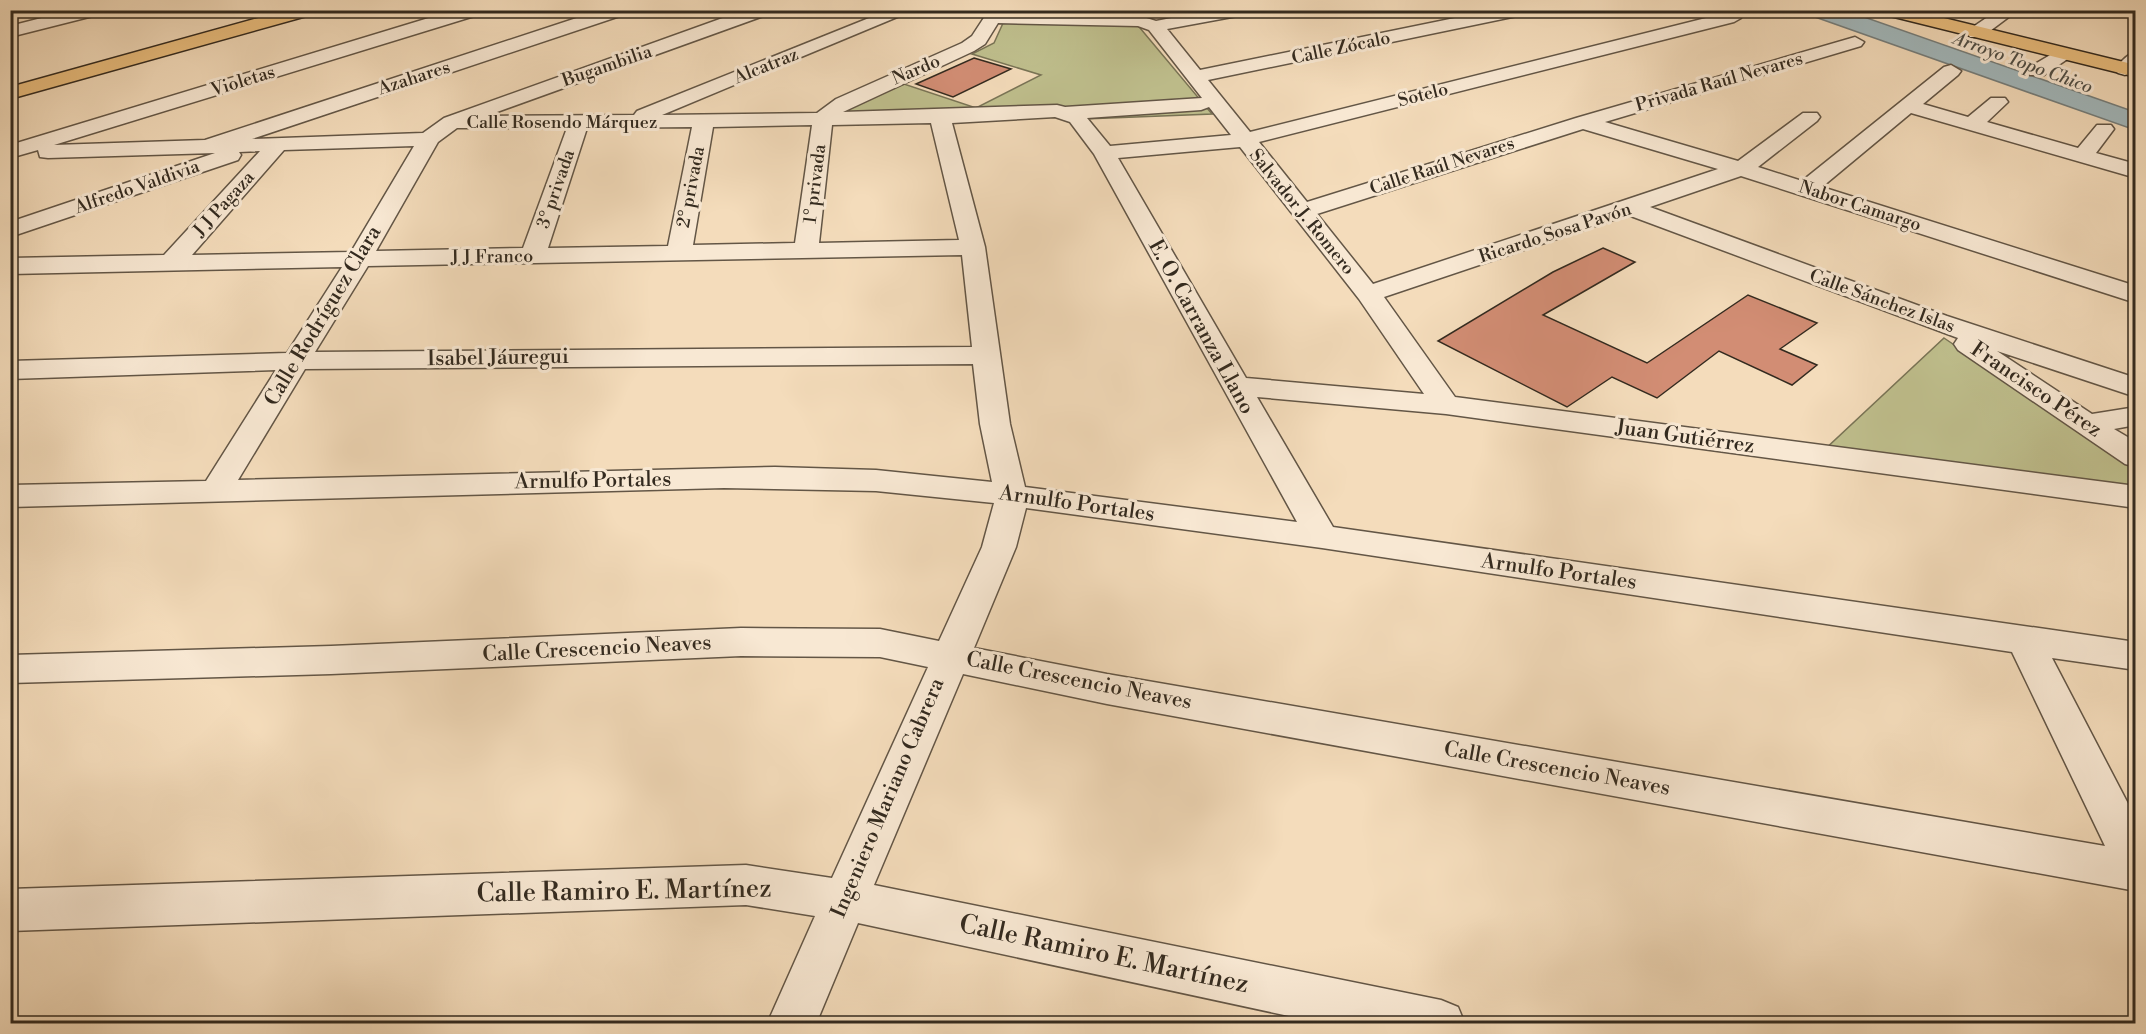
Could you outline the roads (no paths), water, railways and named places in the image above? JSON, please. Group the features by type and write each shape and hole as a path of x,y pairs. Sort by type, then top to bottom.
{"main road":[{"path":"10,82 271,10"},
{"path":"10,93 308,10"},
{"path":"1888,10 2062,54 2132,66"}],"street":[{"path":"10,32 95,10"},
{"name":"Violetas","path":"10,153 475,10"},
{"name":"Azahares","path":"209,146 620,10"},
{"name":"Bugambilia","path":"451,122 763,10"},
{"name":"Alcatraz","path":"626,122 906,10"},
{"path":"996,14 1120,20 1153,25 1243,10"},
{"name":"Calle Zócalo","path":"1196,77 1522,10"},
{"name":"Sotelo","path":"1104,153 1243,140 1728,18 1735,14 1735,10"},
{"path":"1976,33 2010,10"},
{"name":"Nardo","path":"823,118 843,103 968,47 979,40 996,14"},
{"name":"Salvador J. Romero","path":"1153,25 1368,294 1446,405"},
{"name":"Privada Raúl Nevares","path":"1582,122 1855,42"},
{"path":"2037,71 2062,54"},
{"path":"1806,189 1951,71"},
{"path":"1971,125 1998,102"},
{"name":"Calle Rosendo Márquez","path":"429,139 451,122 940,117 1045,111 1072,116 1201,104"},
{"path":"1908,106 2136,171"},
{"name":"E. O. Carranza Llano","path":"1072,116 1104,153 1234,386 1322,537"},
{"name":"Ingeniero Mariano Cabrera","path":"791,1023 999,547 1008,519 1011,495 995,424 973,247 940,117"},
{"name":"Ricardo Sosa Pavón","path":"1368,294 1631,208 1741,169 1810,117"},
{"name":"1° privada","path":"806,250 823,118"},
{"name":"2° privada","path":"679,253 704,121"},
{"name":"3° privada","path":"533,256 579,122"},
{"name":"Nabor Camargo","path":"1582,122 1806,189 2136,294"},
{"name":"Calle Raúl Nevares","path":"1302,211 1582,122"},
{"path":"2082,156 2104,129"},
{"path":"10,153 429,139"},
{"name":"Calle Rodríguez Clara","path":"215,491 298,361 429,139"},
{"name":"Alfredo Valdivia","path":"10,230 270,144"},
{"name":"J J Pagaza","path":"170,264 270,144"},
{"name":"Calle Sánchez Islas","path":"1631,208 1937,322 2136,388"},
{"name":"J J Franco","path":"10,266 973,247"},
{"name":"Francisco Pérez","path":"1937,322 2136,457"},
{"name":"Isabel Jáuregui","path":"10,370 298,361 987,355"},
{"name":"Juan Gutiérrez","path":"1234,386 1446,405 2136,497"},
{"path":"2086,424 2136,416"},
{"name":"Arnulfo Portales","path":"10,496 648,479 812,477 927,484 1322,537 2136,656"},
{"path":"2025,640 2136,864"},
{"name":"Calle Crescencio Neaves","path":"10,669 331,660 741,642 880,643 950,655 1107,689 2136,871"},
{"name":"Calle Ramiro E. Martínez","path":"10,910 228,900 746,885 845,900 1441,1023"}],"water":[{"path":"1798,11 1847,11 2135,112 2135,130"}],"water label":[{"name":"Arroyo Topo Chico","path":"2023,63"}]}
